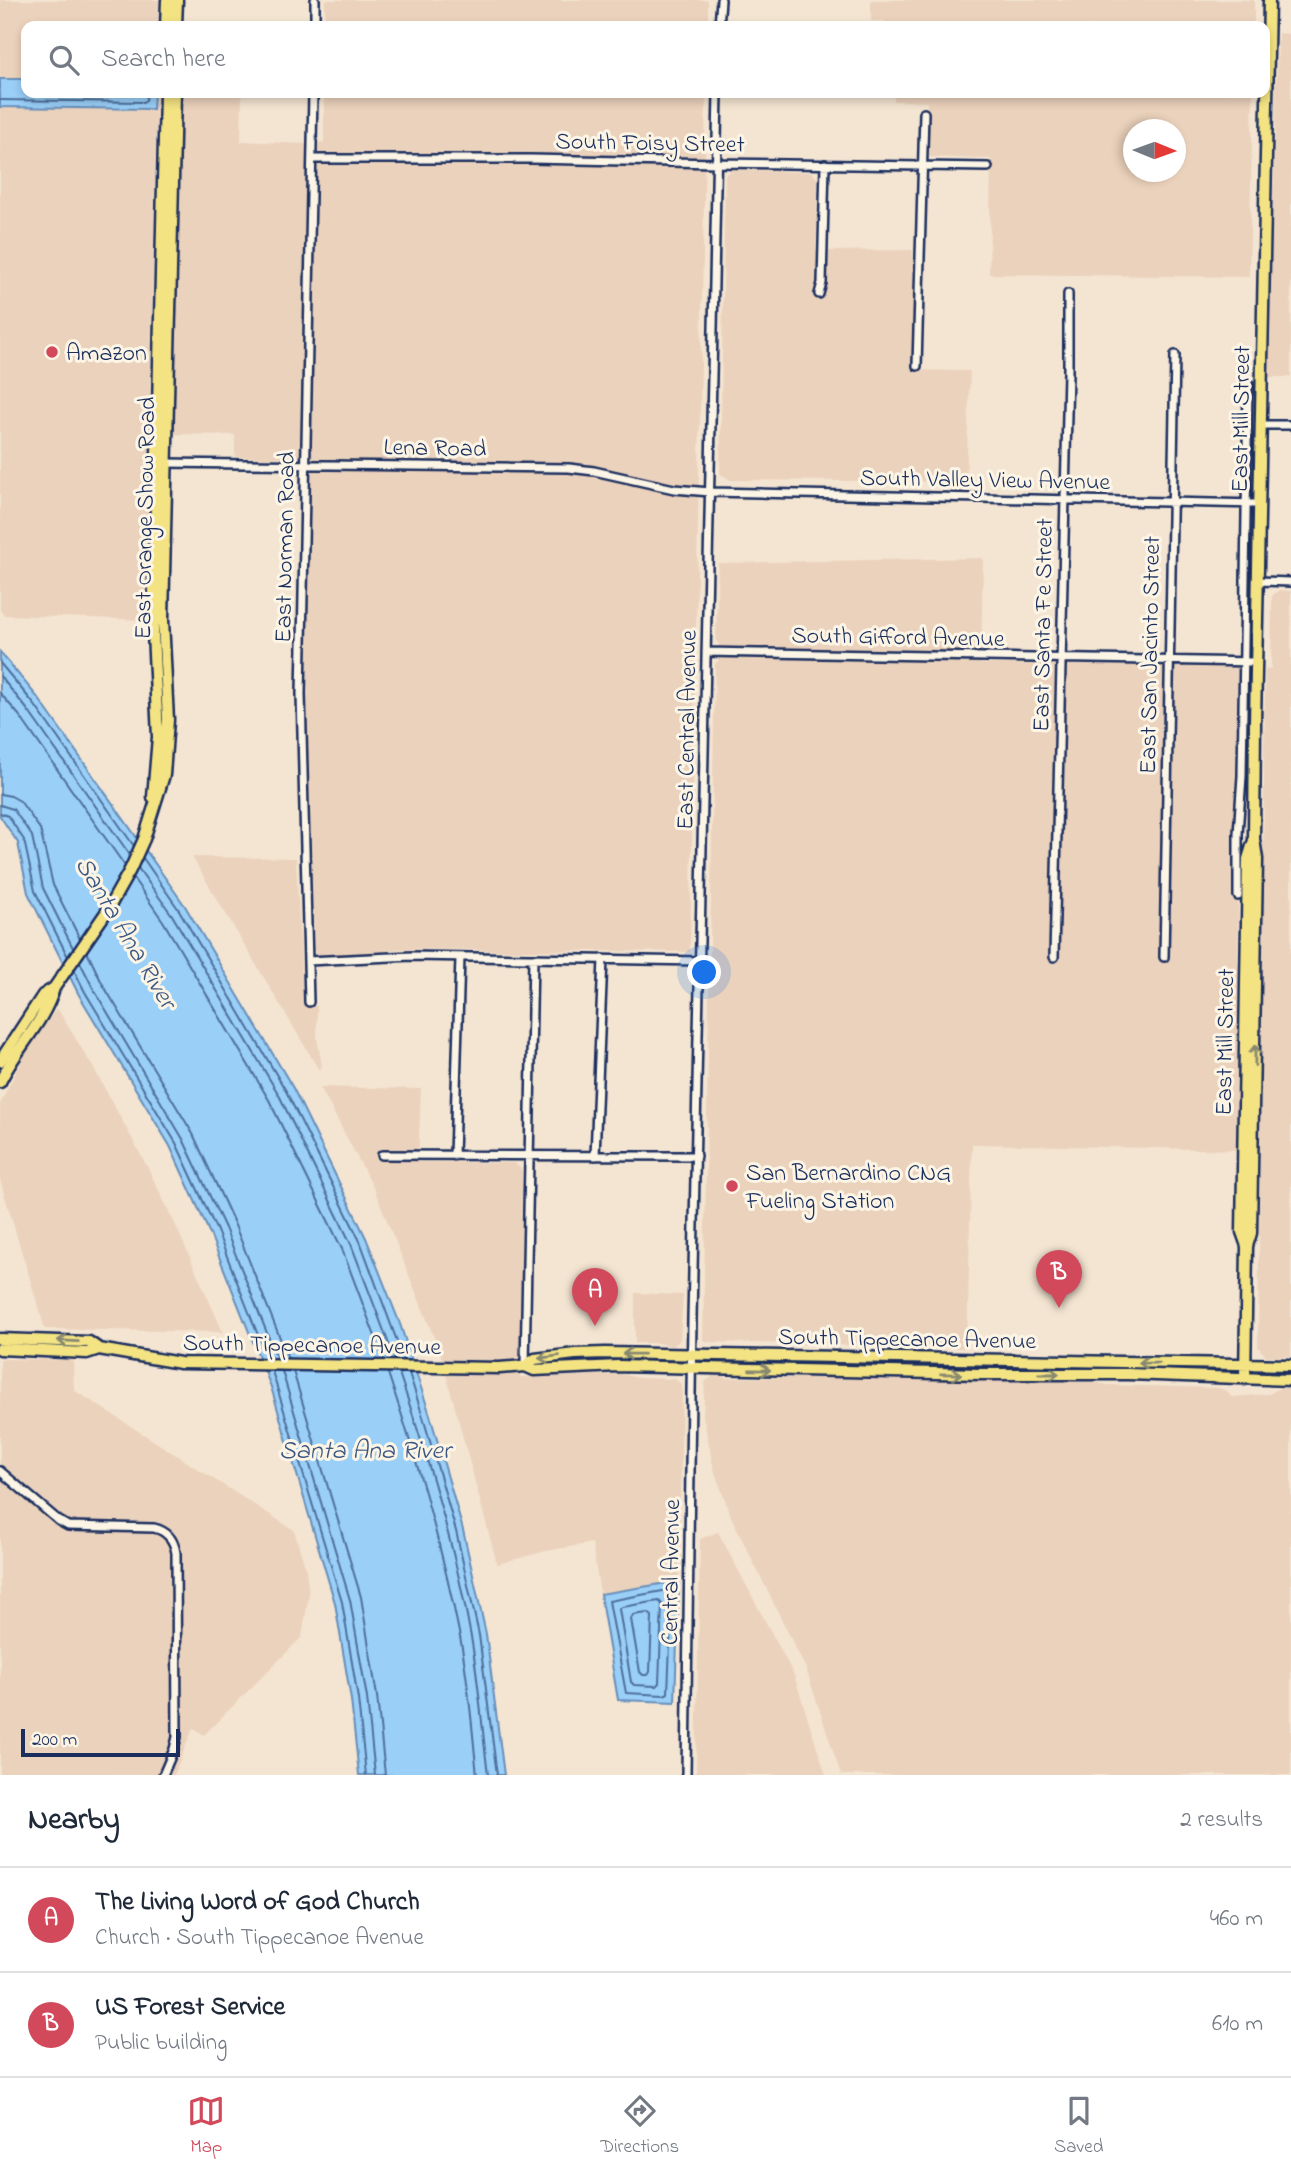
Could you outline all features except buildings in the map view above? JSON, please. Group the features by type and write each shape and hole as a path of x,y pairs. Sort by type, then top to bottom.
{"main road":[{"path":"166,21 167,0"},
{"path":"176,21 177,0"},
{"name":"East Mill Street","path":"1269,0 1269,21"},
{"name":"East Orange Show Road","path":"0,1082 3,1062 44,995 54,988 118,893 138,855 164,775 168,720 153,642 162,463 169,136 165,98"},
{"name":"East Orange Show Road","path":"169,136 174,98"},
{"name":"East Mill Street","path":"1245,1379 1255,1029 1256,662 1267,98"},
{"name":"South Tippecanoe Avenue","path":"0,1339 89,1342 99,1349 180,1363 475,1369 525,1366 534,1370 618,1366 981,1374 1128,1374 1291,1380"},
{"name":"South Tippecanoe Avenue","path":"0,1349 87,1353 99,1349"},
{"name":"South Tippecanoe Avenue","path":"525,1366 535,1359 575,1354 1291,1365"},
{"path":"981,1360 981,1374"}],"street":[{"path":"315,0 315,21"},
{"path":"719,21 721,0"},
{"name":"East Norman Road","path":"309,1002 301,694 313,98"},
{"name":"East Central Avenue","path":"692,1369 718,98"},
{"path":"917,366 924,113"},
{"name":"South Foisy Street","path":"312,159 531,159 988,167"},
{"path":"818,294 822,283 825,164"},
{"name":"East Santa Fe Street","path":"1054,957 1068,294"},
{"name":"East San Jacinto Street","path":"1164,957 1175,355"},
{"path":"1238,896 1248,383"},
{"path":"1260,425 1291,425"},
{"name":"Lena Road","path":"162,463 569,468 607,473 674,489 710,492"},
{"name":"South Valley View Avenue","path":"710,492 1259,504"},
{"path":"1258,581 1291,582"},
{"name":"South Gifford Avenue","path":"706,652 1256,662"},
{"path":"308,961 398,957 700,961"},
{"path":"454,1156 460,957"},
{"path":"525,1366 533,958"},
{"path":"595,1156 603,959"},
{"path":"382,1155 696,1156"},
{"name":"Central Avenue","path":"686,1775 692,1369"},
{"path":"0,1471 68,1526 154,1528 163,1531 173,1541 176,1551 177,1737 163,1775"}],"shaded area":[{"path":"0,0 159,0 158,21 21,21 21,98 157,98 145,620 4,615 0,610"},
{"path":"325,0 708,0 708,21 325,21"},
{"path":"871,0 1254,0 1254,21 871,21"},
{"path":"1278,33 1291,34 1291,377 1268,377"},
{"path":"182,98 242,98 241,141 308,144 324,142 324,98 706,98 690,952 400,949 366,954 315,955 305,705 312,458 235,457 235,435 170,434"},
{"path":"894,98 1253,98 1249,277 989,274 991,159 927,157 927,102 894,101"},
{"path":"732,170 811,172 818,179 816,251 913,250 913,370 970,371 966,482 731,480 720,474 725,175"},
{"path":"983,558 981,664 1235,666 1238,670 1234,897 1238,898 1238,965 1243,965 1240,1150 972,1144 967,1348 708,1342 703,1340 715,664 719,660 719,644 716,641 718,563"},
{"path":"1279,590 1291,591 1291,1356 1266,1356 1258,1347 1265,670 1271,669 1272,596"},
{"path":"192,857 296,858 303,1003 317,1006 317,1038 322,1066 319,1070"},
{"path":"57,1008 93,1067 148,1168 223,1332 45,1329 0,1180 0,1104 24,1055"},
{"path":"320,1087 421,1089 418,1162 514,1163 522,1170 520,1377 621,1374 638,1378 675,1379 682,1385 679,1581 600,1594 592,1543 546,1551 497,1564 440,1352 375,1191"},
{"path":"635,1293 683,1295 680,1340 673,1346 635,1343"},
{"path":"0,1359 73,1360 74,1390 294,1530 306,1570 309,1594 302,1637 204,1735 193,1728 174,1775 0,1775"},
{"path":"714,1375 727,1378 1083,1380 1108,1385 1219,1388 1227,1391 1231,1397 1269,1394 1279,1388 1291,1388 1291,1775 841,1775 806,1669 732,1519 714,1470 703,1416 705,1382"},
{"path":"718,1532 794,1675 826,1775 696,1775 700,1539"}],"water":[{"path":"0,79 21,79 21,98 154,98 153,109 0,107"},
{"name":"Santa Ana River","path":"0,652 39,699 185,906 293,1088 366,1238 400,1324 463,1530 486,1634 504,1775 359,1775 351,1700 335,1603 271,1387 210,1234 170,1146 79,995 28,893 18,843 0,816"},
{"path":"679,1581 675,1702 618,1700 600,1594"}],"place":[{"name":"Amazon","path":"52,352"},
{"name":"San Bernardino CNG Fueling Station","path":"732,1186"},
{"name":"US Forest Service","path":"1059,1308"},
{"name":"The Living Word of God Church","path":"595,1326"}]}
